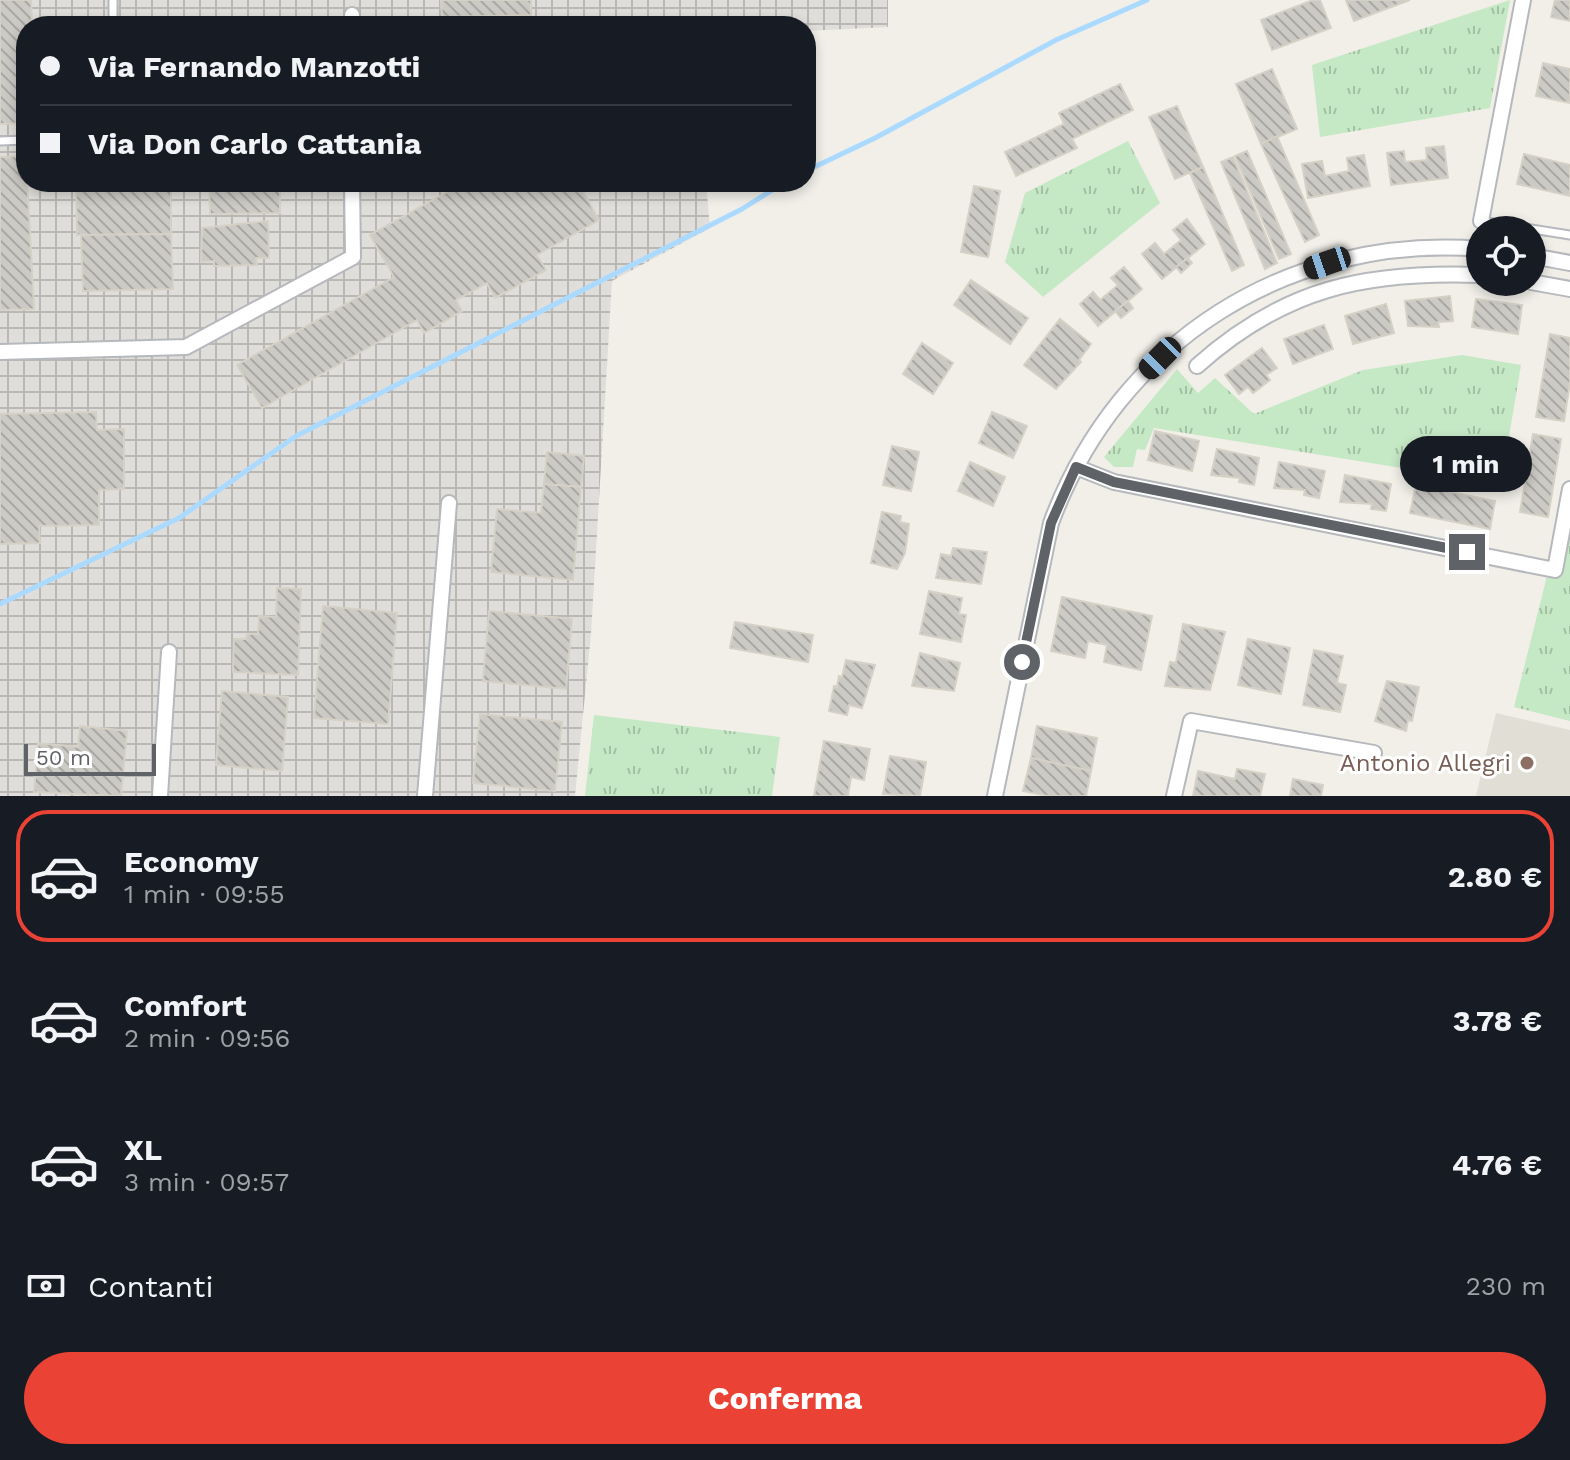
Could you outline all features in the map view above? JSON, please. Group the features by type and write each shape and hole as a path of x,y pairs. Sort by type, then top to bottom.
{"street":[{"path":"1482,216 1523,0"},
{"path":"0,352 186,347 353,257 352,192"},
{"path":"995,796 1051,523 1076,467 1096,434 1147,370 1198,325 1234,303 1298,272 1357,255 1418,246 1466,248"},
{"path":"1546,259 1570,263"},
{"path":"1197,366 1259,319 1308,297 1383,276 1466,275"},
{"path":"1546,285 1570,289"},
{"path":"1076,467 1114,482 1555,570 1570,489"},
{"path":"425,796 449,503"},
{"path":"160,796 169,652"},
{"path":"1174,796 1191,721 1374,753"}],"lane":[{"path":"1546,231 1570,235"}],"shaded area":[{"path":"0,0 888,0 888,27 816,31 816,16 16,16 16,192 707,192 710,228 612,281 591,634 575,796 0,796"},
{"name":"Antonio Allegri","path":"1496,713 1570,730 1570,796 1476,796"}],"green space":[{"path":"1510,0 1490,108 1320,137 1312,65"},
{"path":"1128,141 1160,203 1043,297 1005,262 1025,193"},
{"path":"1462,355 1521,365 1501,484 1154,428 1145,450 1137,449 1133,467 1114,467 1104,457 1177,369 1198,393 1215,378 1254,414 1363,370"},
{"path":"1570,485 1570,721 1514,707"},
{"path":"594,715 780,737 772,796 585,796"}],"building":[{"path":"0,0 31,0 32,16 16,16 16,123 0,124"},
{"path":"441,0 531,0 531,15 442,16"},
{"path":"1320,0 1331,28 1272,50 1261,20"},
{"path":"1346,0 1410,0 1354,21"},
{"path":"1555,0 1570,0 1570,21 1551,17"},
{"path":"1543,63 1570,69 1570,103 1536,96"},
{"path":"1272,69 1297,129 1261,144 1236,84"},
{"path":"1120,84 1133,110 1072,139 1077,148 1016,176 1005,152 1064,124 1059,113"},
{"path":"1177,106 1203,167 1175,179 1149,117"},
{"path":"1277,136 1319,235 1305,242 1261,144"},
{"path":"1444,146 1448,178 1391,185 1387,153 1404,151 1405,162 1427,160 1426,148"},
{"path":"1247,151 1291,254 1279,259 1235,156"},
{"path":"1524,154 1570,165 1570,196 1517,184"},
{"path":"1364,155 1370,186 1308,198 1302,164 1322,161 1325,176 1349,171 1347,158"},
{"path":"16,156 16,192 28,192 34,309 0,310 0,157"},
{"path":"1233,157 1277,263 1265,269 1221,162"},
{"path":"1203,167 1244,265 1232,271 1190,173"},
{"path":"974,186 1000,191 988,257 961,252"},
{"path":"76,192 171,192 171,234 77,235"},
{"path":"209,192 280,192 280,213 210,214"},
{"path":"447,192 584,192 599,220 537,255 546,270 495,298 487,283 456,300 462,311 424,333 417,320 262,408 237,365 394,277 370,235"},
{"path":"1187,219 1205,244 1162,279 1142,254 1155,243 1164,254 1181,240 1173,230"},
{"path":"268,221 269,258 256,258 257,265 214,266 214,261 201,262 202,228"},
{"path":"171,234 173,289 83,291 81,235"},
{"path":"1188,258 1192,263 1181,273 1176,267"},
{"path":"1124,267 1142,289 1098,326 1080,304 1093,292 1100,300 1118,285 1111,278"},
{"path":"971,280 1028,318 1010,344 954,305"},
{"path":"1450,296 1453,321 1438,322 1439,327 1408,326 1405,301"},
{"path":"1476,299 1522,305 1518,334 1472,327"},
{"path":"1128,301 1133,308 1121,318 1115,311"},
{"path":"1386,304 1394,333 1353,344 1345,316"},
{"path":"1060,319 1091,344 1079,360 1081,362 1056,389 1024,365"},
{"path":"1324,325 1333,349 1293,364 1284,339"},
{"path":"1550,334 1570,338 1570,382 1564,421 1536,417"},
{"path":"922,343 953,363 933,394 903,374"},
{"path":"1262,348 1277,368 1266,375 1270,380 1253,393 1248,387 1239,394 1225,375"},
{"path":"96,412 97,430 124,429 124,489 99,490 99,525 39,526 40,543 0,544 0,414"},
{"path":"992,412 1027,426 1013,458 979,443"},
{"path":"1155,431 1199,441 1192,471 1148,460"},
{"path":"1533,434 1561,439 1548,517 1520,512"},
{"path":"892,446 919,452 911,491 883,485"},
{"path":"1217,449 1259,458 1254,485 1239,482 1240,478 1211,475"},
{"path":"547,452 584,456 581,487 544,484"},
{"path":"970,462 1005,477 993,506 958,491"},
{"path":"1279,462 1325,471 1319,498 1304,495 1305,490 1274,488"},
{"path":"1345,475 1391,484 1386,511 1371,509 1372,504 1340,502"},
{"path":"544,484 581,487 573,580 491,572 497,509 541,513"},
{"path":"1416,485 1495,501 1490,529 1410,513"},
{"path":"882,512 901,516 900,522 909,524 905,553 897,569 871,563"},
{"path":"953,548 987,552 981,584 936,578 941,554 951,556"},
{"path":"277,588 301,589 298,675 233,672 234,639 246,639 247,634 258,634 259,616 276,617"},
{"path":"929,591 962,598 959,614 966,615 961,642 920,634"},
{"path":"1062,597 1152,616 1141,670 1104,662 1107,645 1088,641 1085,658 1051,651"},
{"path":"323,606 397,613 388,724 314,718"},
{"path":"489,611 572,619 566,689 483,681"},
{"path":"735,622 813,635 808,662 730,648"},
{"path":"1183,624 1225,632 1210,690 1165,686 1170,662 1176,663"},
{"path":"1248,639 1290,648 1281,694 1238,685"},
{"path":"1314,650 1343,656 1337,683 1346,685 1340,712 1303,705"},
{"path":"920,653 960,663 954,691 912,686"},
{"path":"846,660 875,665 862,708 849,705 847,715 829,711 834,686 837,687 839,676 842,677"},
{"path":"1387,681 1419,687 1412,721 1408,720 1406,731 1375,721"},
{"path":"222,691 288,697 282,771 216,765"},
{"path":"480,714 562,722 555,791 473,783"},
{"path":"80,726 127,731 121,796 34,792 38,743 78,747"},
{"path":"1037,726 1097,738 1091,771 1031,758"},
{"path":"824,741 870,749 864,780 851,777 848,796 814,796"},
{"path":"890,756 926,762 920,796 883,794"},
{"path":"1031,758 1091,771 1086,796 1048,796 1023,791"},
{"path":"1237,769 1265,774 1260,796 1193,796 1198,771 1235,779"},
{"path":"1293,779 1323,785 1321,796 1290,796"}],"waterway":[{"path":"816,166 875,138 1056,40 1147,0"},
{"path":"0,604 179,518 296,436 742,209 769,192"}],"place":[{"name":"Antonio Allegri","path":"1527,763"}],"route":[{"path":"1022,662 1051,523 1063,490 1076,467 1114,482 1467,552"}]}
